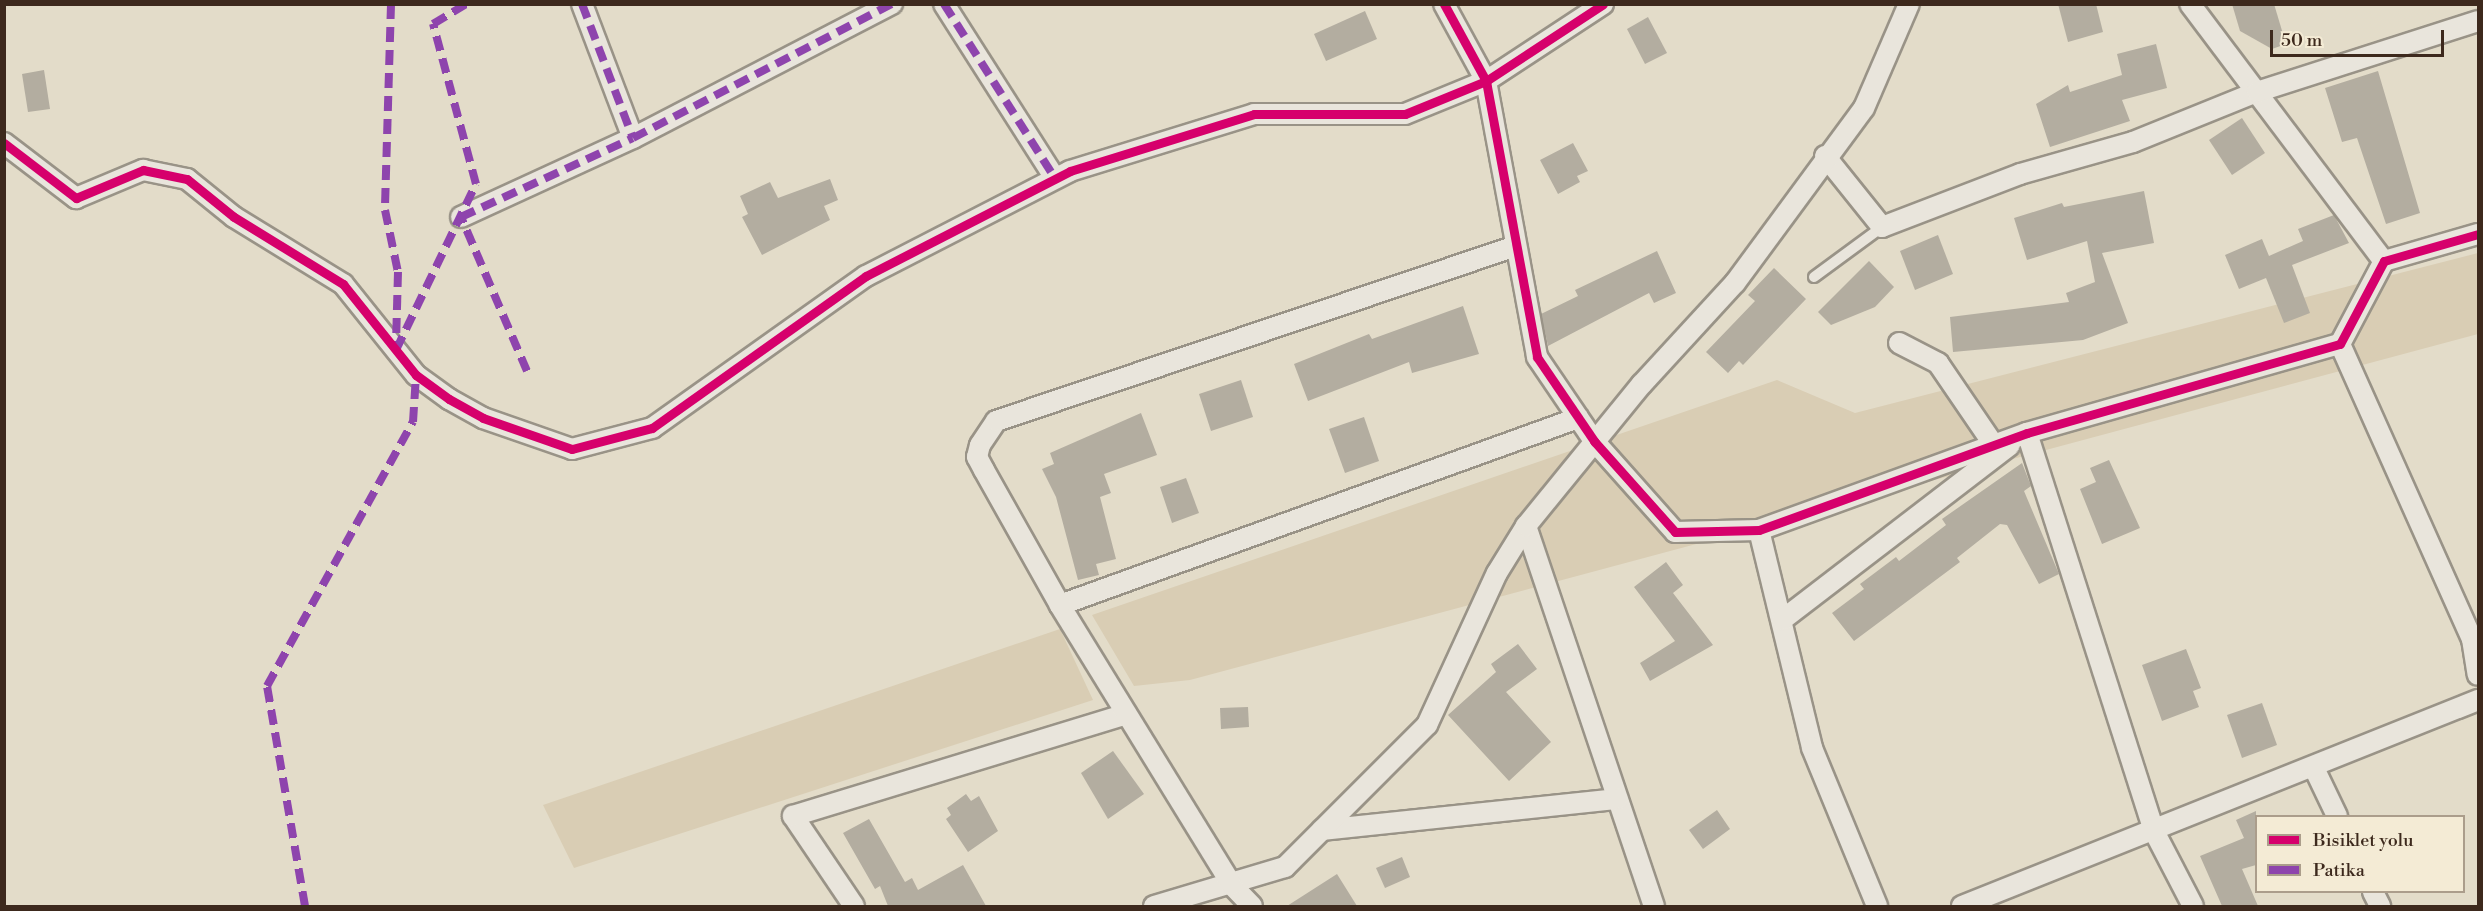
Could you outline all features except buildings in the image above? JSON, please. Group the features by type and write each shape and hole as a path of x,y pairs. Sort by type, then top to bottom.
{"street":[{"path":"582,4 633,138"},
{"path":"460,217 633,138 892,4"},
{"path":"944,4 1055,178"},
{"path":"1444,4 1486,81 1505,165 1513,247 1538,357 1594,441 1675,532 1759,530 2027,433 2340,344 2384,261 2478,234"},
{"path":"4,143 76,198 143,170 187,179 234,218 343,284 416,375 449,399 483,418 572,449 652,428 866,276 1055,178 1254,114 1405,114 1486,81 1603,4"},
{"path":"1154,906 1232,885 1285,867 1427,725 1497,573 1526,526 1594,441 1736,283 1825,156 1864,108 1909,4"},
{"path":"2190,4 2384,261"},
{"path":"1825,156 1882,227 2020,174 2133,142 2257,92 2478,21"},
{"path":"1252,906 1232,885 1126,714 1060,605 977,457 996,421 1513,247"},
{"path":"1899,343 1938,363 1994,445"},
{"path":"2340,344 2472,639 2478,675"},
{"path":"1060,605 1578,418"},
{"path":"1782,620 2027,433"},
{"path":"2027,433 2155,833 2193,906"},
{"path":"1526,526 1654,906"},
{"path":"1759,530 1812,748 1877,906"},
{"path":"1962,906 2024,879 2155,833 2315,770 2478,700"},
{"path":"854,906 793,816 1126,714"},
{"path":"2315,770 2337,815"},
{"path":"1322,830 1617,799"}],"lane":[{"path":"1814,277 1882,227"}],"shaded area":[{"path":"2478,253 2478,334 1190,680 1134,686 1092,615 1777,380 1855,413"},
{"path":"1060,629 1093,700 574,868 543,805"}],"marked path":[{"path":"391,4 385,210 398,272 396,344"},
{"path":"396,350 476,184 433,24 466,4"},
{"path":"582,4 633,138"},
{"path":"527,371 461,217 633,138 892,4"},
{"path":"944,4 1055,178"},
{"path":"305,906 267,686 413,422 416,375"}],"cycle path":[{"path":"1444,4 1486,81 1537,357 1594,441 1675,532 1759,530 2027,433 2340,344 2384,261 2478,234"},
{"path":"4,143 76,198 143,170 187,179 234,217 343,284 416,375 449,399 483,418 572,449 652,428 866,276 1070,171 1254,114 1405,114 1486,81 1603,4"}]}
